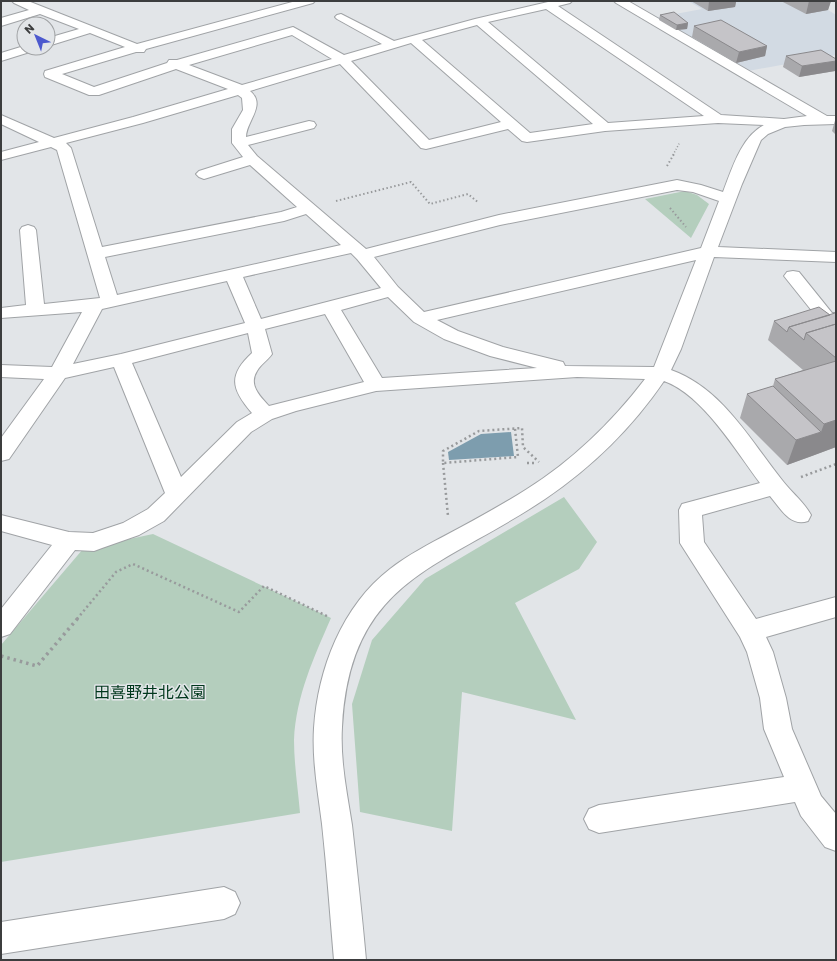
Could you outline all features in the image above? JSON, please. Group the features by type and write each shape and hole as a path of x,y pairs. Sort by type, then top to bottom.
{"street":[{"path":"18,1 240,89 249,97 250,110 239,129 239,143 252,159 359,251 392,291 420,318 450,335 497,352 577,371"},
{"path":"309,1 135,48 50,74 94,92 177,64 293,31 342,60 426,145 511,124"},
{"path":"1,156 138,120 413,39 479,21 566,1"},
{"path":"620,1 830,120"},
{"path":"548,5 718,119"},
{"path":"1,22 40,10"},
{"path":"341,17 392,45"},
{"path":"479,21 605,126"},
{"path":"56,40 88,30"},
{"path":"413,39 527,138 605,126 718,119 789,122 830,120"},
{"path":"1,57 16,52"},
{"path":"1,119 64,148 95,254 102,304 58,373 1,454"},
{"path":"350,960 339,839 328,746 330,704 339,666 354,630 369,605 388,586 413,565 500,517 550,486 576,466 624,418 660,373 690,301 727,199 755,138 762,131 773,125 789,122"},
{"path":"239,143 309,125"},
{"path":"204,174 252,159"},
{"path":"1,313 102,304 233,274 359,251 499,220 677,185 696,188 727,199"},
{"path":"95,254 284,216 309,208"},
{"path":"28,230 36,310"},
{"path":"420,318 708,252 836,257"},
{"path":"233,274 255,325 262,354 246,371 244,386 249,397 265,414"},
{"path":"794,276 826,317 836,319"},
{"path":"1,370 58,373 121,360 392,291"},
{"path":"330,307 376,385"},
{"path":"121,360 177,495"},
{"path":"1,523 68,541 94,542 131,529 156,515 244,427 265,414 376,385 577,371 660,373 674,378 688,386 718,411 774,487 800,514"},
{"path":"774,487 690,510 692,543 750,631 760,652 773,698 778,729 811,806 836,837"},
{"path":"1,627 68,541"},
{"path":"750,631 836,607"},
{"path":"599,819 803,787"},
{"path":"1,938 224,903"}],"path":[{"path":"652,190 684,136"},
{"path":"309,208 411,182 430,204 468,194 499,220"},
{"path":"449,518 443,451 479,431 522,428 523,447 540,463"},
{"path":"443,462 518,457 515,429"},
{"path":"517,448 523,447"},
{"path":"774,487 836,464"},
{"path":"1,656 37,666 116,572 133,564 239,612 264,586 330,618"}],"shaded area":[{"path":"688,1 814,1 836,15 836,55 748,71 654,18 702,9"}],"green space":[{"path":"685,191 697,195 709,204 691,238 645,199"},
{"path":"564,497 597,542 579,569 515,603 576,720 462,692 452,831 360,812 352,704 372,640 425,579"},
{"name":"田喜野井北公園","path":"153,534 331,618 307,677 295,724 295,767 300,813 1,862 1,645 83,549"}],"water":[{"path":"511,432 514,456 449,460 448,452 481,434"}],"building":[{"path":"674,12 688,23 677,25 660,15"},
{"path":"721,20 767,46 739,52 694,26"},
{"path":"821,50 836,59 836,61 802,66 786,56"},
{"path":"819,307 830,315 789,327 787,332 774,321"},
{"path":"835,313 836,324 806,333 804,340 789,327"},
{"path":"836,324 836,358 806,333"},
{"path":"836,361 836,420 824,424 775,379"},
{"path":"773,386 821,432 796,440 747,394"}]}
